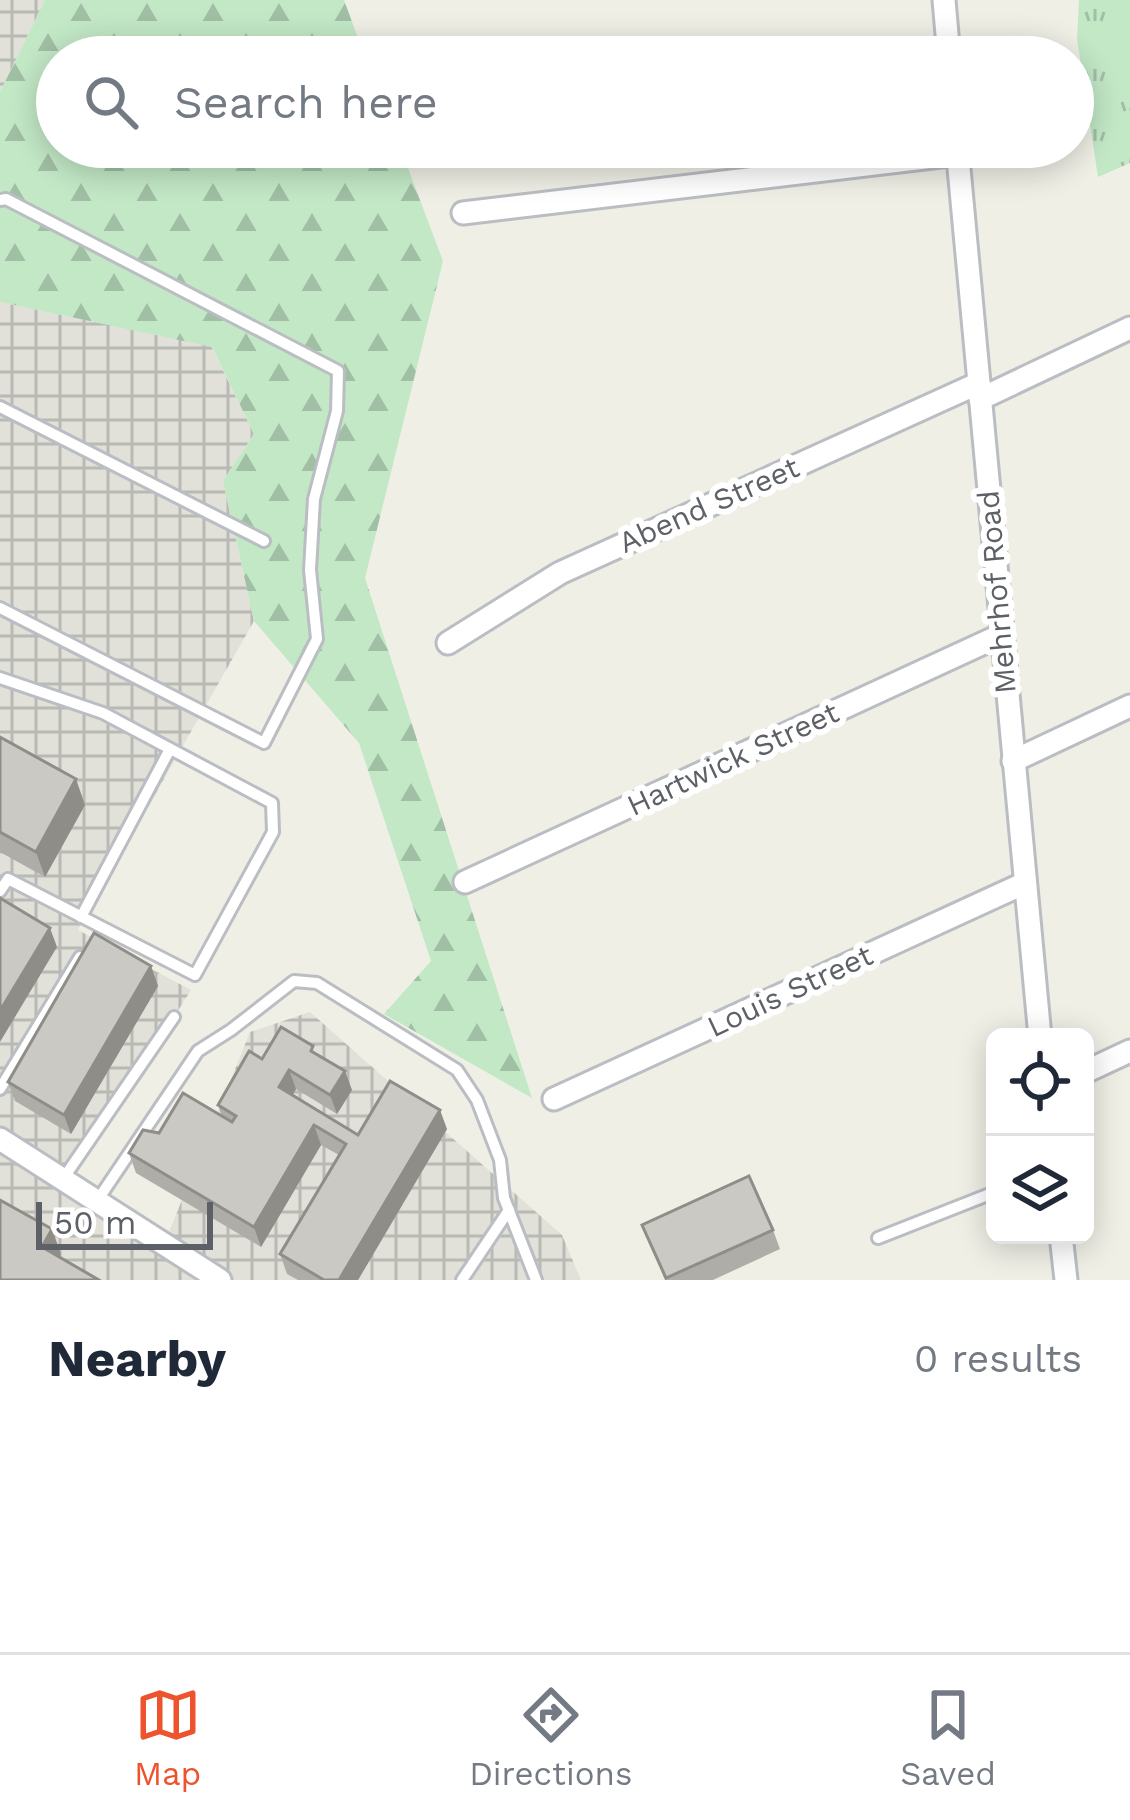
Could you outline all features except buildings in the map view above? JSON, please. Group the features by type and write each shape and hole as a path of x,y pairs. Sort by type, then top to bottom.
{"street":[{"path":"944,0 947,36"},
{"path":"463,213 817,168"},
{"name":"Mehrhof Road","path":"960,168 1039,1028"},
{"name":"Abend Street","path":"448,643 560,573 1130,328"},
{"name":"Hartwick Street","path":"465,882 1001,635"},
{"path":"1013,761 1130,706"},
{"name":"Louis Street","path":"554,1100 1025,883"},
{"path":"1094,1068 1130,1051"},
{"path":"0,1139 220,1280"},
{"path":"1062,1244 1066,1280"}],"lane":[{"path":"0,200 338,371 337,411 314,499 310,570 317,639 264,743 0,608"},
{"path":"0,407 264,541"},
{"path":"0,678 103,713 272,803 273,832 196,975 8,879 0,891"},
{"path":"81,916 170,749"},
{"path":"0,1089 80,957"},
{"path":"97,1201 198,1051 294,981 317,983 457,1070 477,1100 500,1160 504,1198 536,1280"},
{"path":"63,1179 174,1017"},
{"path":"878,1238 986,1196"},
{"path":"462,1280 509,1210"}],"shaded area":[{"path":"0,0 45,0 0,92"},
{"path":"0,302 211,346 254,434 223,481 254,621 78,930 191,990 75,1176 169,1232 250,1032 310,1012 562,1235 581,1280 0,1280"}],"green space":[{"path":"45,0 344,0 357,36 36,36 36,168 408,168 443,261 365,578 532,1098 384,1014 431,961 359,743 254,621 223,481 254,434 212,347 0,302 0,92"},
{"path":"1079,0 1130,0 1130,163 1098,177 1094,36 1077,36"},
{"path":"1130,25 1130,109 1099,38"}]}
